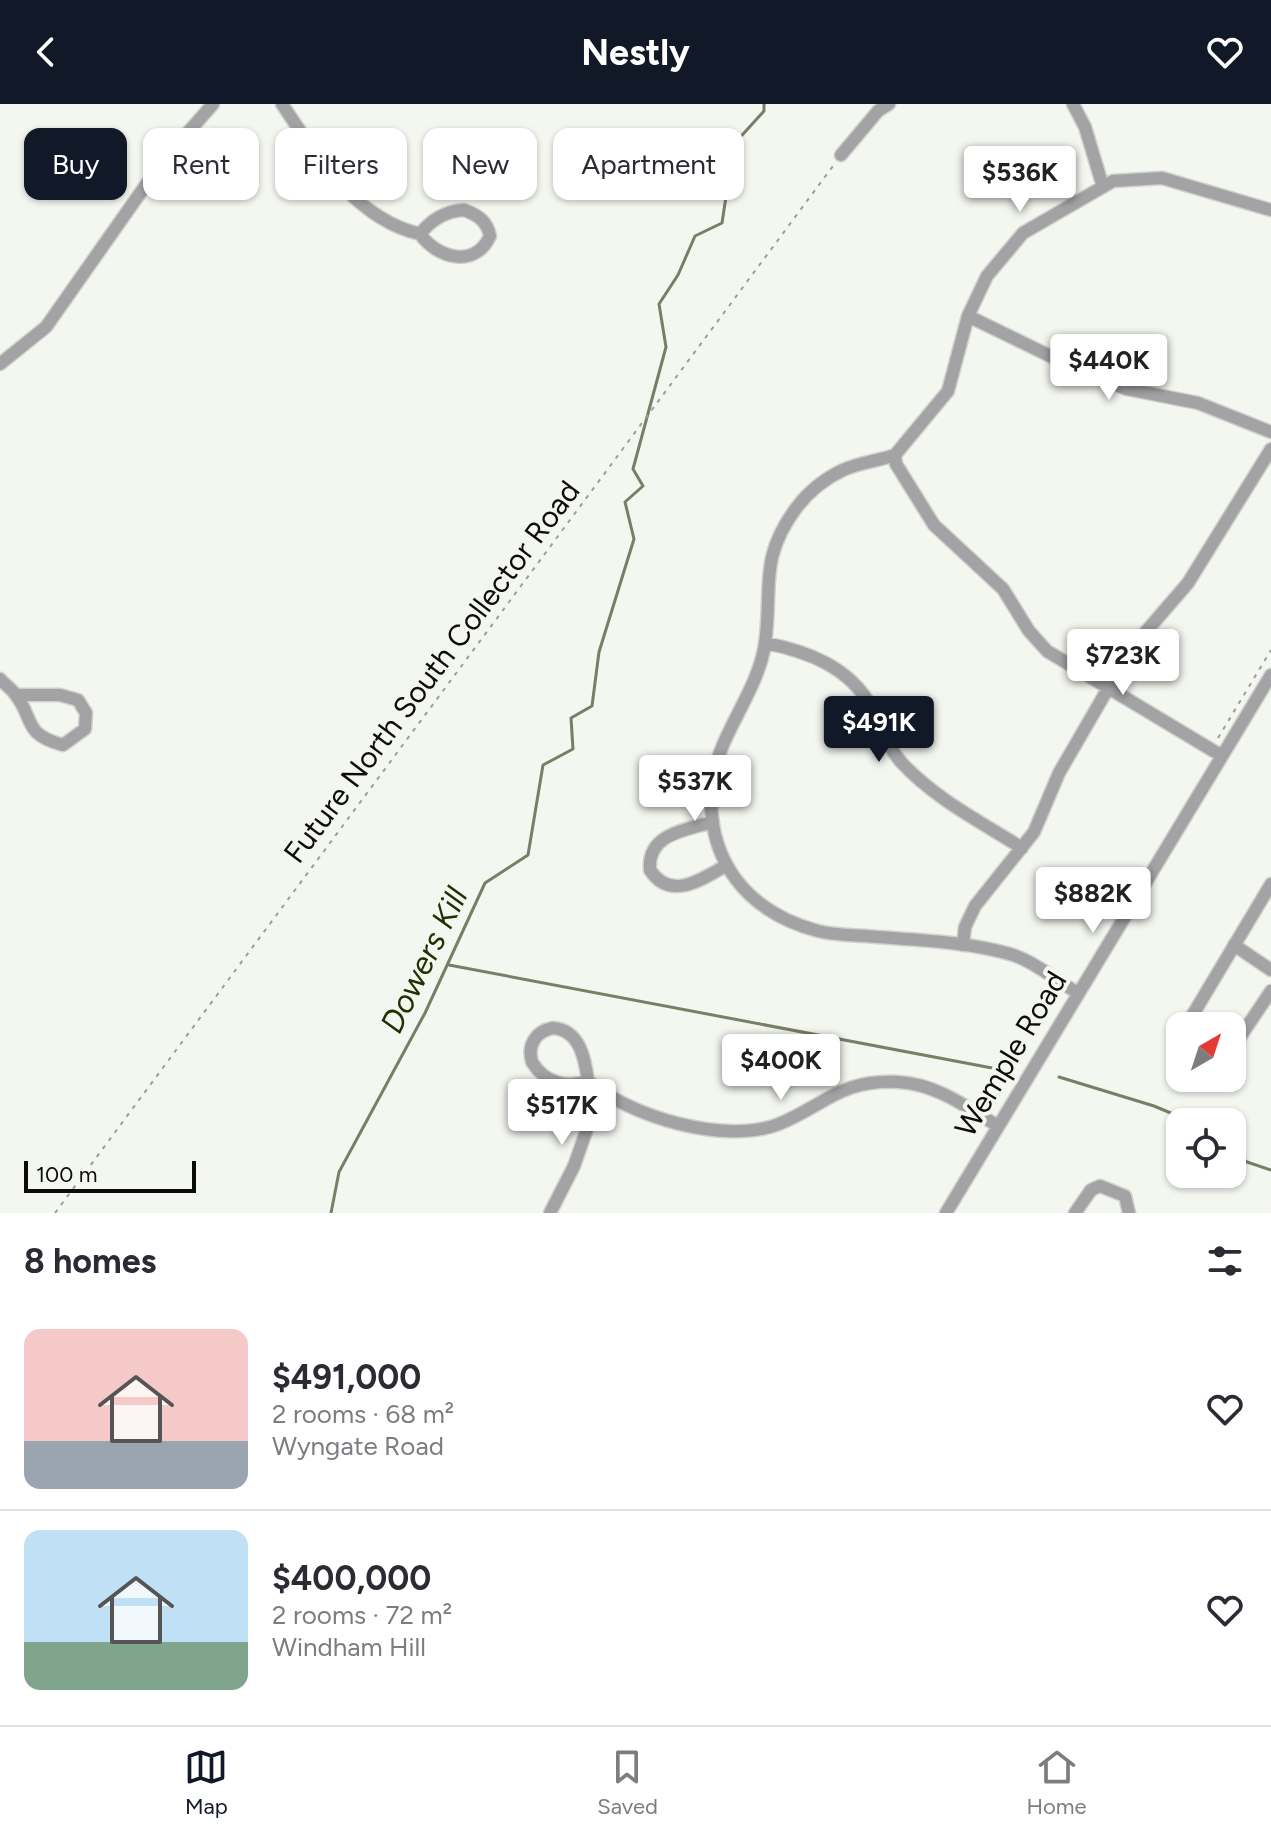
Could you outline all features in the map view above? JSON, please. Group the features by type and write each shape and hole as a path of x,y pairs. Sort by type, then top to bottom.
{"street":[{"path":"0,364 54,318 162,162 213,104"},
{"path":"282,104 348,192 387,223 420,234 435,251 468,257 482,250 490,236 482,219 464,210 452,211 428,224 420,234"},
{"path":"841,155 878,111 889,104"},
{"path":"1073,104 1085,127 1103,187"},
{"path":"1078,993 1012,955 963,945 821,932 783,919 753,898 725,866 713,822 712,781 717,760 751,692 765,643 769,562 777,536 810,491 843,470 895,455 948,391 968,316 987,276 1023,233 1113,181 1162,178 1271,210"},
{"path":"968,316 1089,375 1127,389 1198,403 1271,432"},
{"path":"963,945 965,927 975,906 1041,821 1059,773 1108,687 1142,634 1165,614 1188,583 1271,449"},
{"path":"895,455 896,464 934,525 1003,589 1037,641 1070,667 1222,756"},
{"path":"765,643 810,654 847,677 872,706 889,748 925,786 1022,848"},
{"name":"Wemple Road","path":"946,1213 1271,675"},
{"path":"0,679 16,695 29,726 47,741 63,745 85,729 86,713 78,700 60,695 16,695"},
{"path":"713,822 660,840 652,851 650,870 662,884 676,887 725,866"},
{"path":"1194,1012 1271,884"},
{"path":"1234,945 1271,970"},
{"path":"1246,1028 1271,991"},
{"path":"588,1081 563,1085 544,1075 532,1062 533,1041 546,1029 558,1028 570,1033 581,1051 588,1081 600,1092 625,1104 704,1129 743,1132 781,1123 827,1096 851,1087 897,1082 944,1093 998,1126"},
{"path":"550,1213 574,1166 600,1092"},
{"path":"1075,1213 1083,1199 1100,1186 1125,1196 1129,1213"}],"path":[{"name":"Future North South Collector Road","path":"55,1213 841,155"}],"waterway":[{"name":"Dowers Kill","path":"331,1213 339,1172 425,1013 485,883 528,855 543,765 573,749 571,718 592,706 599,652 634,539 625,502 643,486 633,469 666,347 659,304 678,275 695,236 722,223 734,144 764,111 764,104"},
{"path":"449,965 992,1068"},
{"path":"1059,1077 1166,1111"},
{"path":"1246,1161 1271,1170"}]}
